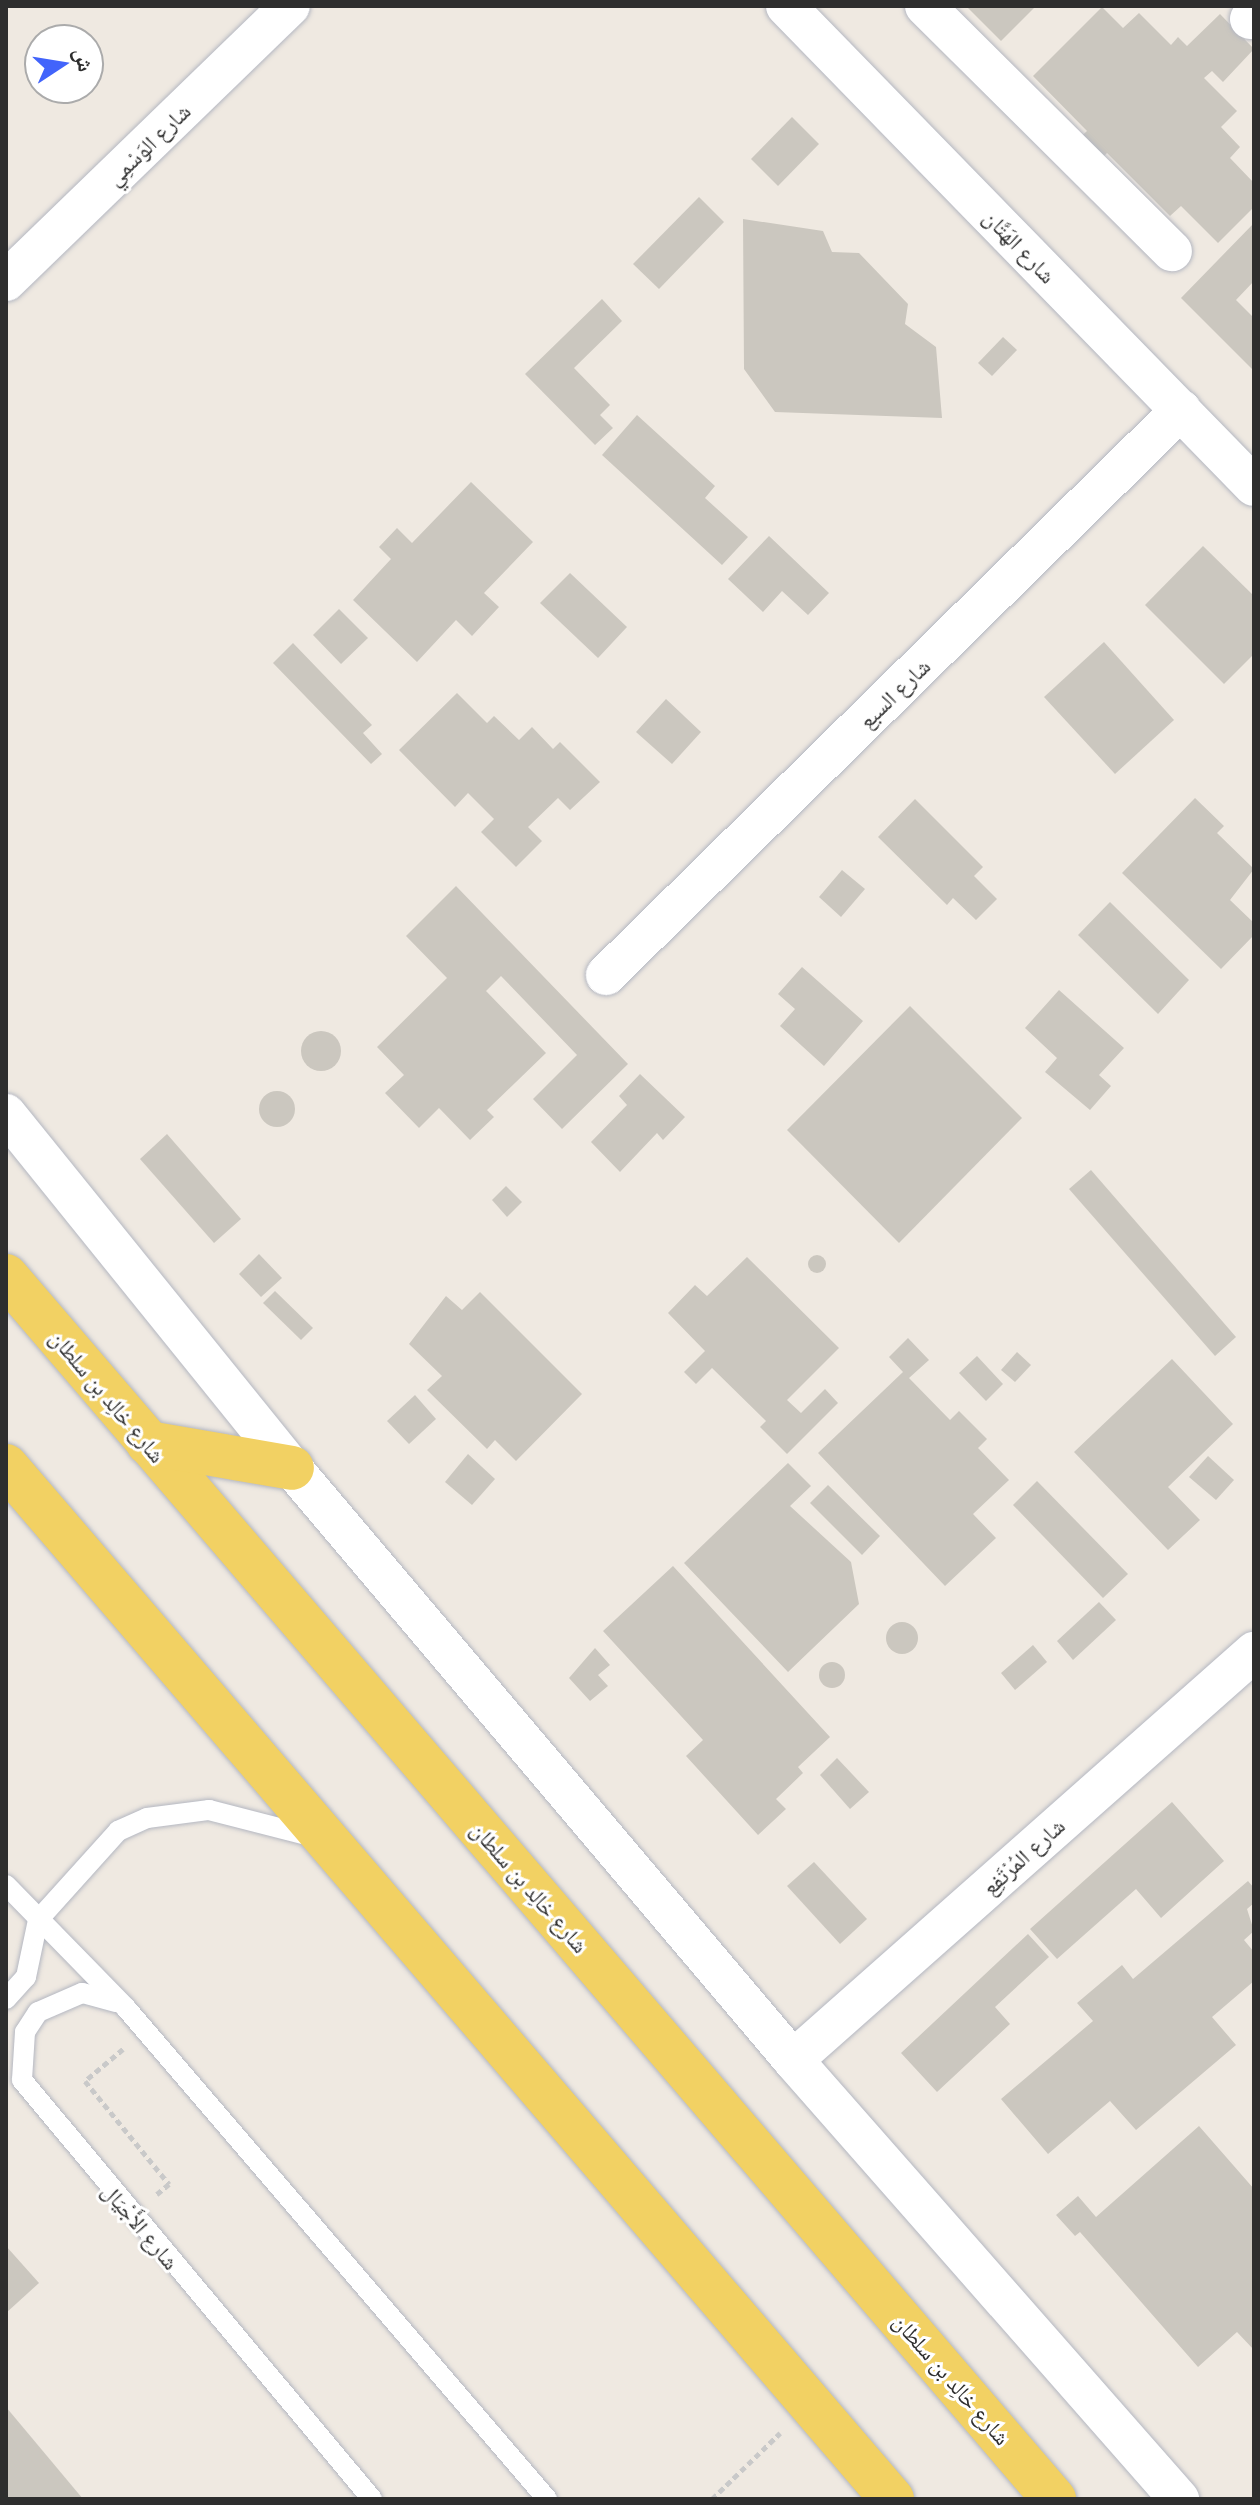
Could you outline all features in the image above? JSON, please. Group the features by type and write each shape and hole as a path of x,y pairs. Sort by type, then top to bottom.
{"main road":[{"name":"شارع خالِد بن سلطان","path":"6,1276 1054,2499"},
{"path":"148,1443 292,1468"},
{"path":"6,1466 892,2499"}],"street":[{"name":"شارع الوَسْمِي","path":"6,281 290,6"},
{"name":"شارع الهَتَّان","path":"786,6 1254,486"},
{"path":"925,6 1172,251"},
{"name":"شارع السبع","path":"606,975 1181,410"},
{"path":"6,1114 292,1468 793,2060 1179,2499"},
{"name":"شارع المُرْتَفِع","path":"793,2060 1254,1652"}],"lane":[{"path":"6,1999 26,1977 38,1920 93,1852 147,1818 209,1810 328,1841"},
{"path":"6,1885 126,2008 547,2499"},
{"name":"شارع الأَجْيَال","path":"126,2008 82,1993 58,1998 38,2012 19,2055 22,2080 34,2101 372,2499"}],"path":[{"path":"132,2215 169,2184 85,2081 146,2031"},
{"path":"712,2499 810,2403"}],"building":[{"path":"966,6 1036,6 1001,41"},
{"path":"1102,7 1123,28 1139,13 1171,45 1178,37 1187,46 1220,14 1254,49 1223,82 1212,71 1204,78 1237,111 1221,127 1240,147 1230,158 1254,183 1254,207 1218,243 1181,206 1170,216 1107,153 1095,165 1074,143 1087,131 1033,76"},
{"path":"792,117 819,144 778,186 751,159"},
{"path":"699,197 724,222 659,289 633,264"},
{"path":"743,219 823,231 832,252 859,253 908,304 905,324 936,347 942,418 775,412 744,369"},
{"path":"1254,223 1254,281 1236,300 1254,318 1254,371 1181,298"},
{"path":"602,299 622,321 574,368 610,405 600,415 613,428 595,445 525,374"},
{"path":"1003,337 1017,350 992,376 978,363"},
{"path":"637,415 715,486 705,498 748,537 722,565 602,455"},
{"path":"471,482 533,542 484,593 499,607 472,636 456,620 417,662 353,600 391,559 379,547 397,528 412,543"},
{"path":"769,536 829,593 808,615 782,591 763,612 728,579"},
{"path":"1203,546 1254,596 1254,654 1224,684 1145,605"},
{"path":"570,573 627,627 598,658 540,603"},
{"path":"339,609 368,638 341,664 313,635"},
{"path":"1104,642 1174,720 1115,774 1044,697"},
{"path":"293,643 372,725 363,733 382,754 371,764 273,663"},
{"path":"457,693 487,723 494,716 519,740 532,727 553,749 560,742 600,782 570,810 558,798 528,827 542,841 516,867 481,832 494,819 468,793 455,807 399,750"},
{"path":"666,699 701,732 672,764 636,732"},
{"path":"1195,798 1224,826 1217,833 1254,869 1230,900 1254,923 1254,935 1221,969 1122,873"},
{"path":"915,799 983,867 974,876 997,899 976,920 953,898 947,905 878,837"},
{"path":"842,870 865,889 841,917 819,897"},
{"path":"456,886 628,1064 562,1129 533,1099 577,1055 501,976 486,991 546,1053 487,1110 494,1117 470,1140 439,1108 419,1128 385,1093 404,1075 377,1047 447,978 406,936"},
{"path":"1110,902 1189,980 1158,1014 1078,935"},
{"path":"802,967 863,1021 824,1066 780,1026 795,1009 778,994"},
{"path":"1059,990 1124,1048 1099,1075 1111,1086 1090,1110 1045,1072 1057,1058 1025,1028"},
{"path":"910,1006 1022,1118 899,1243 787,1130"},
{"path":"321,1031 335,1037 341,1051 335,1065 321,1071 307,1065 301,1051 307,1037"},
{"path":"640,1074 685,1117 663,1140 657,1133 620,1172 591,1142 627,1105 619,1096"},
{"path":"277,1091 290,1096 295,1109 290,1122 277,1127 264,1122 259,1109 264,1096"},
{"path":"167,1134 241,1219 214,1243 140,1159"},
{"path":"1091,1170 1236,1337 1215,1356 1069,1189"},
{"path":"506,1186 522,1202 507,1217 492,1200"},
{"path":"259,1254 282,1278 261,1297 239,1274"},
{"path":"813,1255 821,1255 826,1264 824,1271 813,1273 808,1268 808,1260"},
{"path":"747,1257 839,1348 787,1400 801,1413 825,1389 838,1403 787,1454 760,1427 766,1421 712,1368 696,1384 684,1372 705,1351 668,1313 695,1285 707,1296"},
{"path":"275,1291 313,1328 301,1340 263,1303"},
{"path":"480,1292 582,1394 516,1461 495,1440 487,1449 427,1390 442,1376 409,1344 446,1296 462,1310"},
{"path":"908,1338 929,1360 909,1378 950,1420 959,1411 987,1439 978,1448 1009,1480 973,1514 996,1538 945,1586 818,1453 903,1372 889,1357"},
{"path":"1017,1352 1031,1365 1015,1382 1001,1370"},
{"path":"977,1356 1003,1384 986,1401 959,1373"},
{"path":"1172,1359 1233,1424 1168,1487 1200,1520 1168,1550 1074,1452"},
{"path":"415,1395 436,1419 409,1444 387,1421"},
{"path":"468,1454 495,1479 472,1505 445,1482"},
{"path":"1208,1456 1234,1480 1216,1500 1189,1477"},
{"path":"788,1463 811,1486 790,1506 851,1562 859,1604 788,1672 684,1563"},
{"path":"1037,1481 1128,1574 1103,1598 1013,1505"},
{"path":"828,1485 880,1536 862,1555 810,1503"},
{"path":"673,1566 830,1737 798,1767 803,1773 776,1799 786,1809 758,1835 686,1756 703,1740 603,1631"},
{"path":"1099,1602 1116,1620 1073,1660 1057,1641"},
{"path":"902,1622 913,1627 918,1638 913,1649 902,1654 891,1649 886,1638 891,1627"},
{"path":"1033,1645 1047,1662 1015,1690 1001,1673"},
{"path":"595,1648 610,1665 598,1675 608,1686 590,1701 569,1678"},
{"path":"832,1662 841,1666 845,1675 841,1684 832,1688 823,1684 819,1675 823,1666"},
{"path":"837,1758 869,1792 850,1809 820,1775"},
{"path":"1172,1802 1224,1861 1161,1918 1136,1889 1057,1959 1030,1929"},
{"path":"814,1862 867,1919 840,1944 787,1886"},
{"path":"1248,1881 1254,1888 1254,1903 1247,1909 1254,1931 1244,1940 1254,1952 1254,1981 1212,2017 1236,2045 1136,2130 1110,2101 1048,2154 1001,2099 1093,2021 1077,2003 1122,1965 1133,1979"},
{"path":"1028,1934 1049,1957 995,2007 1010,2024 937,2092 901,2053"},
{"path":"1199,2126 1254,2189 1254,2350 1237,2332 1198,2367 1080,2232 1075,2236 1056,2215 1078,2196 1096,2217"},
{"path":"6,2246 39,2283 6,2313"},
{"path":"6,2407 83,2499 6,2499"}]}
